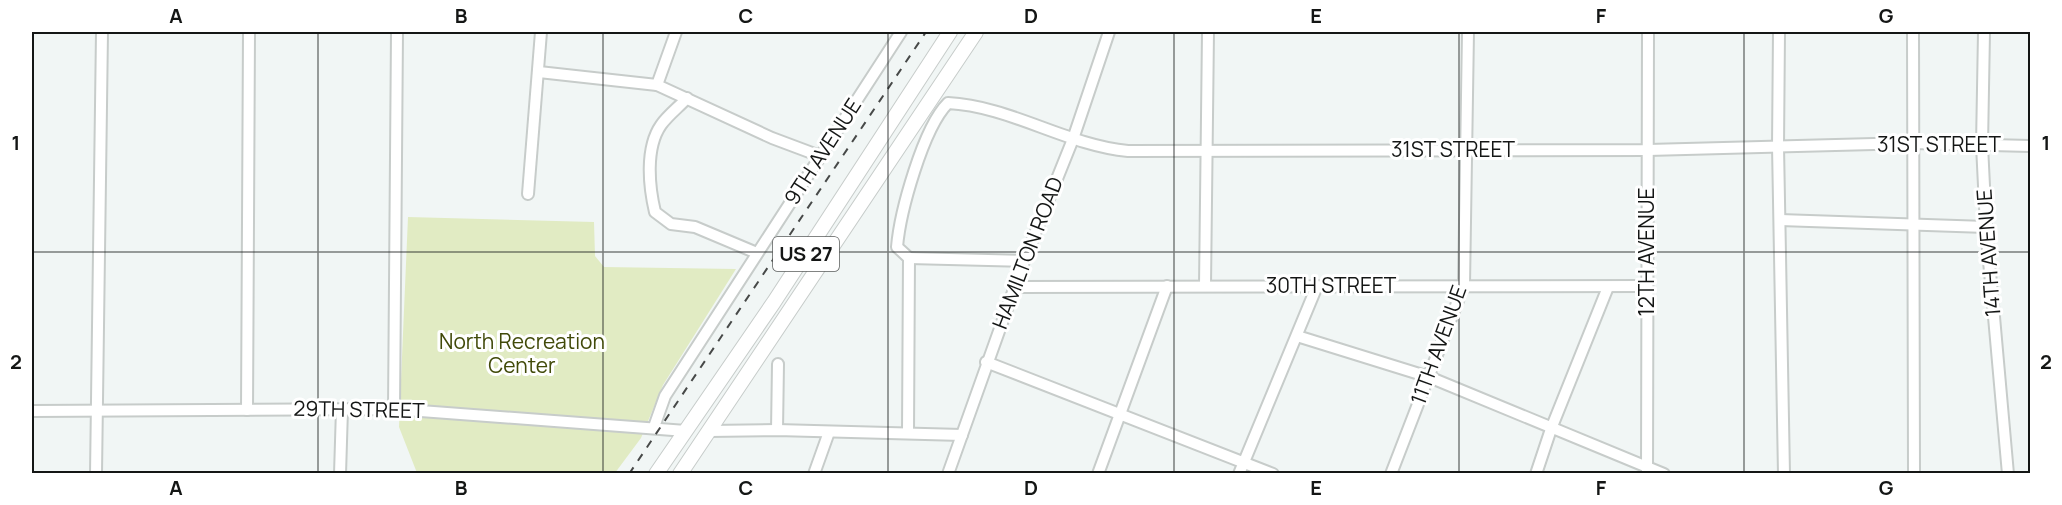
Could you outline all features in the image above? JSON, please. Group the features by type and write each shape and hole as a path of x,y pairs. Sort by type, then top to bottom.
{"main road":[{"name":"US 27","path":"656,474 780,293 950,32"},
{"name":"US 27","path":"680,474 976,32"}],"street":[{"path":"96,474 102,32"},
{"path":"247,410 249,32"},
{"path":"394,409 397,32"},
{"path":"528,194 541,32"},
{"path":"657,85 676,32"},
{"name":"9TH AVENUE","path":"654,428 665,396 901,32"},
{"name":"HAMILTON ROAD","path":"948,474 1024,261 1073,139 1109,32"},
{"path":"1205,286 1208,32"},
{"name":"11TH AVENUE","path":"1391,474 1464,285 1468,32"},
{"name":"12TH AVENUE","path":"1647,470 1648,32"},
{"path":"1779,32 1778,146 1784,474"},
{"path":"1913,32 1914,474"},
{"name":"14TH AVENUE","path":"1984,32 1982,144 1986,227 2008,474"},
{"path":"539,72 657,85 772,138 820,156"},
{"path":"687,98 660,126 652,148 650,191 655,212 670,224 694,227 757,253"},
{"name":"31ST STREET","path":"909,258 897,247 898,238 918,160 939,112 948,103 963,104 1016,118 1100,148 1128,151 1208,149 1648,150 1912,143 2031,146"},
{"path":"1780,220 1915,227 1986,227"},
{"path":"908,432 909,258 1024,261"},
{"path":"1098,474 1167,286"},
{"path":"1239,474 1317,286"},
{"name":"30TH STREET","path":"1015,287 1647,286"},
{"path":"1536,474 1551,429 1608,287"},
{"path":"1297,336 1429,377 1647,470 1664,474"},
{"path":"987,362 1274,474"},
{"path":"777,430 778,364"},
{"path":"340,474 342,409"},
{"name":"29TH STREET","path":"32,411 394,409 686,431"},
{"path":"709,431 908,432 962,435"},
{"path":"814,474 829,432"}],"green space":[{"name":"North Recreation Center","path":"408,217 594,222 595,256 604,267 736,269 663,385 641,438 615,473 417,473 399,427"}],"railway":[{"path":"629,474 926,32"}]}
